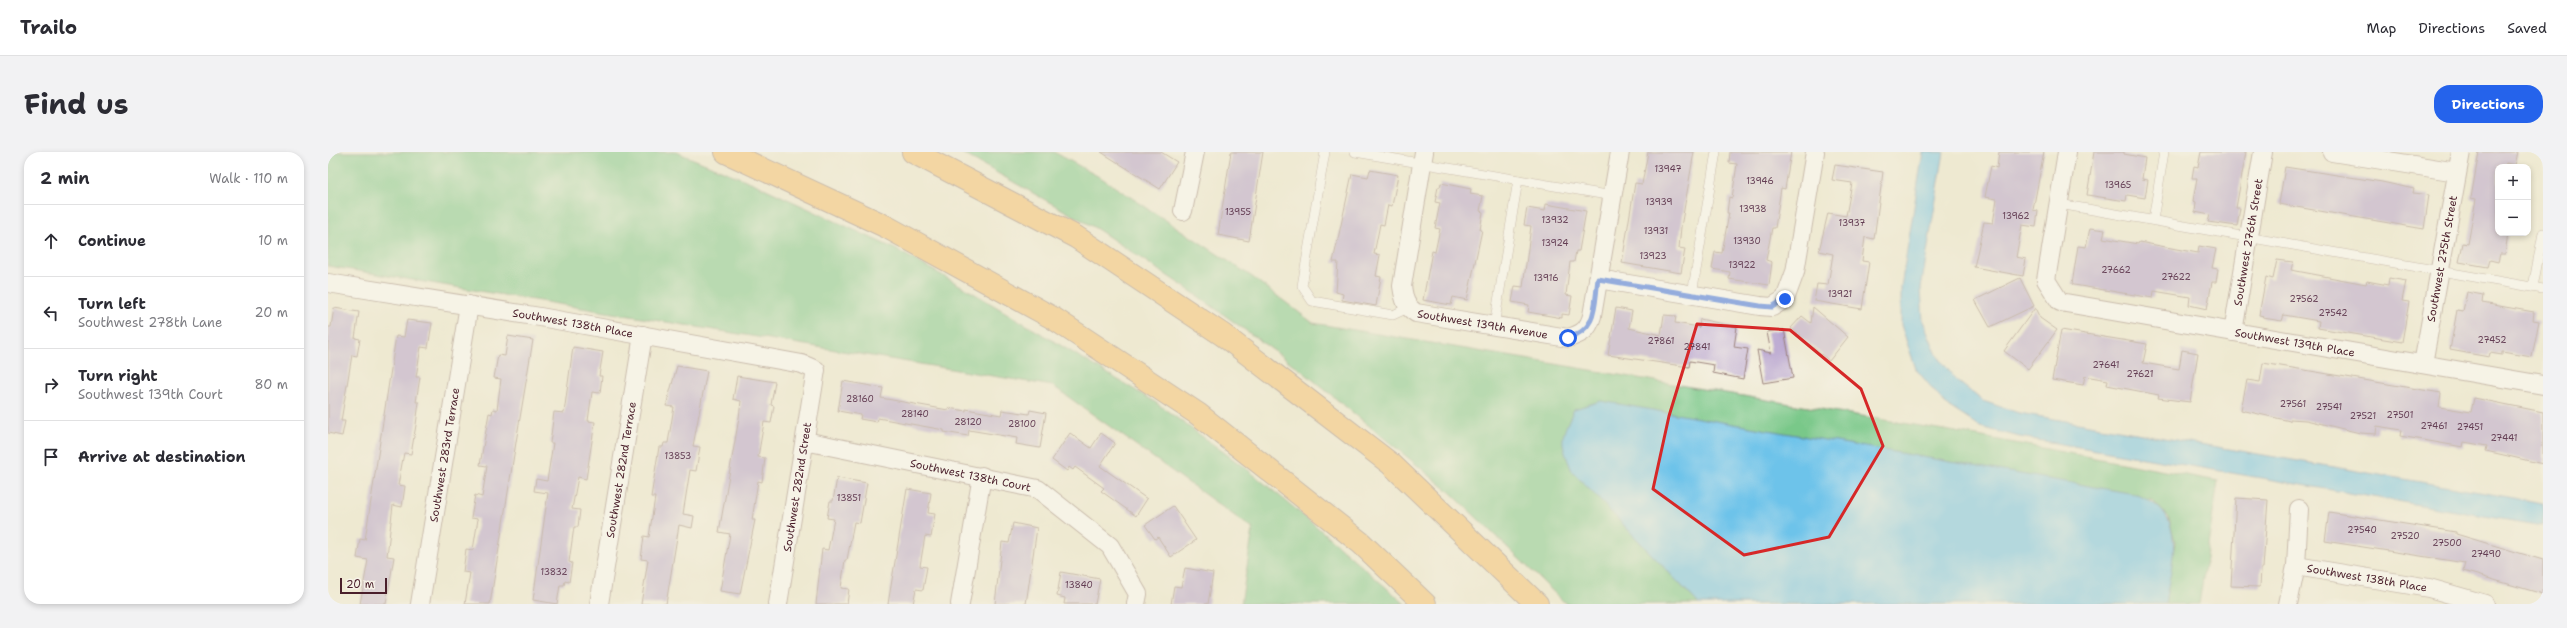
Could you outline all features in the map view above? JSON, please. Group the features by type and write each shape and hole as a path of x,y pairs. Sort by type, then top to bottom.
{"highway":[{"path":"726,152 885,226 1053,318 1198,414 1361,543 1425,604"},
{"path":"913,152 1076,237 1223,335 1391,464 1537,604"}],"street":[{"path":"1183,211 1195,152"},
{"path":"1620,152 1598,279 1772,307 1785,299 1795,272 1815,152"},
{"path":"2058,204 2067,152"},
{"name":"Southwest 276th Street","path":"2233,332 2263,152"},
{"path":"2332,152 2457,172"},
{"name":"Southwest 275th Street","path":"2423,364 2461,152"},
{"path":"1408,308 1404,300 1402,286 1423,158"},
{"name":"Southwest 139th Place","path":"2058,204 2046,280 2051,291 2060,302 2543,385"},
{"name":"Southwest 139th Avenue","path":"1408,308 1416,313 1568,338 1582,334 1589,327 1598,279"},
{"name":"Southwest 138th Place","path":"328,283 469,305 643,335 802,364 816,370"},
{"name":"Southwest 283rd Terrace","path":"420,604 469,305"},
{"name":"Southwest 282nd Terrace","path":"599,604 643,335"},
{"name":"Southwest 282nd Street","path":"778,604 816,370"},
{"name":"Southwest 138th Court","path":"805,441 982,476 1038,489 1110,546 1137,599"},
{"path":"960,604 982,476"},
{"path":"2288,604 2296,566 2299,509"},
{"name":"Southwest 138th Place","path":"2296,566 2429,588 2455,600 2485,604"}],"lane":[{"path":"1326,152 1302,286 1306,295 1312,301 1393,315 1408,308"},
{"path":"1355,152 1423,158 1518,180 1613,196"},
{"path":"1692,294 1716,152"},
{"path":"2153,220 2164,152"},
{"path":"1494,326 1518,180"},
{"path":"2058,204 2249,236 2543,289"},
{"path":"2533,287 2543,233"}],"highlighted area":[{"path":"1697,324 1790,330 1861,389 1883,446 1829,537 1744,555 1653,489 1669,416"}],"green space":[{"path":"328,152 676,152 753,183 895,249 965,288 1155,402 1248,470 1309,520 1405,604 1241,604 1253,529 1053,386 328,266"},
{"path":"960,152 1054,152 1103,179 1251,276 1313,323 1956,432 2218,481 2199,604 2165,604 2175,542 2169,518 2152,500 1572,471 1699,604 1566,604 1450,492 1302,371 1195,294 1097,229"}],"water":[{"path":"1923,152 1944,152 1921,288 1923,321 1937,355 1956,380 1983,401 2019,413 2543,503 2543,526 2020,437 1980,427 1945,404 1916,369 1901,325 1901,287"},
{"path":"1601,401 2135,494 2152,503 2164,513 2171,526 2173,555 2165,604 1699,604 1572,471 1563,445 1566,427 1574,409"}],"building":[{"path":"1101,152 1161,152 1177,162 1160,189"},
{"path":"1231,152 1263,152 1249,241 1218,235"},
{"path":"1648,152 1694,152 1681,227 1679,248 1685,249 1681,273 1622,263 1635,183 1642,184"},
{"path":"1730,152 1791,152 1785,189 1781,188 1775,228 1772,228 1766,260 1772,262 1769,285 1729,279 1730,272 1712,269 1715,252 1722,253 1729,213 1727,213 1729,197 1732,198 1737,164 1729,163"},
{"path":"1999,152 2044,152 2033,210 2038,211 2036,227 2022,225 2016,257 2026,259 2023,276 1974,267 1984,222 1993,223 1997,199 1985,197 1991,166 1997,168"},
{"path":"2094,152 2124,152 2124,154 2145,158 2142,179 2148,180 2145,198 2127,195 2126,201 2087,195"},
{"path":"2201,152 2246,152 2236,208 2240,208 2237,226 2208,222 2210,215 2195,212 2196,202 2193,201 2197,178 2192,178 2194,166 2198,167"},
{"path":"2479,152 2518,152 2515,164 2495,164 2495,236 2508,236 2505,254 2500,254 2498,262 2490,260 2488,267 2459,262 2463,243 2468,244 2476,199 2471,198"},
{"path":"1835,165 1883,172 1874,239 1865,237 1862,261 1869,262 1862,309 1814,301 1817,284 1828,285 1833,254 1819,251 1828,213 1846,216 1852,183 1832,180"},
{"path":"2285,167 2382,182 2414,189 2413,193 2429,195 2424,229 2279,204"},
{"path":"1370,170 1398,175 1392,206 1388,205 1384,225 1380,224 1374,254 1380,255 1376,276 1381,277 1376,306 1342,300 1343,294 1336,292 1338,262 1333,262 1352,174 1368,177"},
{"path":"1441,183 1471,189 1470,194 1483,196 1480,211 1483,212 1480,230 1482,230 1467,300 1453,297 1451,305 1423,300 1432,251 1435,252 1440,229 1435,228 1440,203 1435,202 1438,187 1440,187"},
{"path":"1546,204 1586,211 1579,251 1576,251 1574,262 1570,262 1566,295 1572,296 1569,315 1562,314 1562,318 1528,312 1529,305 1512,302 1515,286 1523,287 1531,226 1524,225 1527,208 1545,211"},
{"path":"2090,228 2105,230 2103,238 2138,244 2139,242 2198,253 2199,246 2216,249 2212,268 2218,269 2216,282 2212,282 2207,309 2189,305 2190,297 2154,291 2153,298 2072,284 2078,246 2086,247"},
{"path":"2277,260 2293,262 2291,270 2366,284 2367,281 2388,285 2389,278 2406,281 2402,301 2409,302 2402,342 2318,328 2319,321 2284,315 2282,321 2263,318 2264,316 2259,315 2266,277 2273,279"},
{"path":"2020,278 2034,306 1990,327 1975,300"},
{"path":"2467,292 2483,295 2482,303 2534,312 2533,320 2539,321 2532,357 2502,352 2502,355 2490,353 2489,357 2450,350 2457,310 2463,311"},
{"path":"1813,307 1848,337 1829,361 1791,328 1802,316 1811,323"},
{"path":"334,308 359,312 355,338 360,339 357,356 352,355 341,421 345,421 342,436 328,433 328,327 331,327"},
{"path":"1616,308 1632,311 1629,328 1661,335 1664,315 1676,316 1675,323 1699,327 1700,319 1737,327 1734,347 1748,349 1743,379 1713,373 1714,365 1690,361 1689,367 1608,355"},
{"path":"2035,308 2040,318 2057,330 2028,369 2004,351"},
{"path":"407,320 432,323 428,348 421,347 416,377 420,377 416,402 419,402 416,425 411,454 404,453 398,485 405,486 402,507 393,505 387,556 394,557 386,604 360,604 368,560 357,558 360,539 365,540 396,336 404,337"},
{"path":"1784,329 1793,378 1763,383 1757,350 1771,353 1767,332"},
{"path":"2061,330 2147,344 2143,363 2179,369 2182,350 2198,353 2190,402 2158,398 2159,395 2107,385 2108,380 2085,376 2083,385 2052,380"},
{"path":"508,336 533,340 490,604 465,604 470,573 463,572 466,549 473,550 478,519 471,518 475,495 482,497 487,466 480,465 489,413 492,414 493,409 497,410 501,379 494,378 498,355 505,356"},
{"path":"573,347 603,352 599,376 602,376 600,393 592,392 588,421 595,422 586,479 578,477 572,509 580,510 578,527 574,527 569,562 572,563 569,582 565,581 564,585 560,585 557,604 533,600 548,493 534,491 536,479 547,481 553,443 550,443 554,412 564,413"},
{"path":"2263,363 2441,393 2439,407 2471,412 2474,398 2543,412 2543,464 2486,451 2487,446 2464,442 2463,447 2400,436 2401,430 2377,426 2376,434 2360,433 2306,420 2290,419 2290,421 2241,410 2247,380 2260,382"},
{"path":"677,366 707,371 693,446 700,447 696,471 690,470 683,514 694,516 692,528 679,525 666,604 641,604 648,560 641,559 644,536 649,537 655,497 651,497 659,447 663,447 664,443 668,443 674,407 666,406"},
{"path":"737,376 775,382 771,405 774,406 771,423 764,422 758,457 765,458 762,482 758,481 752,520 755,520 740,594 720,591 730,534 719,532 741,401 733,399"},
{"path":"843,381 883,388 881,398 948,410 948,408 966,411 966,409 1001,415 1002,410 1029,414 1030,410 1046,413 1040,448 1016,444 1017,438 969,430 968,436 878,418 877,422 860,419 861,415 838,411"},
{"path":"1070,433 1091,448 1101,433 1115,443 1100,466 1147,499 1136,516 1101,491 1104,488 1075,467 1073,470 1069,467 1067,471 1052,460"},
{"path":"837,478 867,483 860,523 854,522 847,560 845,560 841,588 849,589 847,604 816,604 822,549 828,550 834,519 827,518 830,501 833,501"},
{"path":"907,489 931,493 928,513 935,514 931,537 925,536 920,566 927,567 923,590 916,589 913,604 888,604"},
{"path":"2236,498 2268,500 2263,568 2261,568 2260,587 2231,586"},
{"path":"1173,506 1196,540 1171,557 1158,537 1155,539 1145,525"},
{"path":"2329,512 2456,532 2456,534 2543,560 2543,594 2463,571 2465,563 2325,541"},
{"path":"1013,523 1037,528 1026,604 995,604 1002,542 1009,543"},
{"path":"1185,568 1213,573 1208,604 1171,604 1174,586 1181,587"},
{"path":"1061,572 1100,579 1095,604 1064,604 1065,598 1057,596"}],"route":[{"path":"1568,338 1582,334 1589,327 1598,279 1760,306 1772,307 1785,299"}]}
